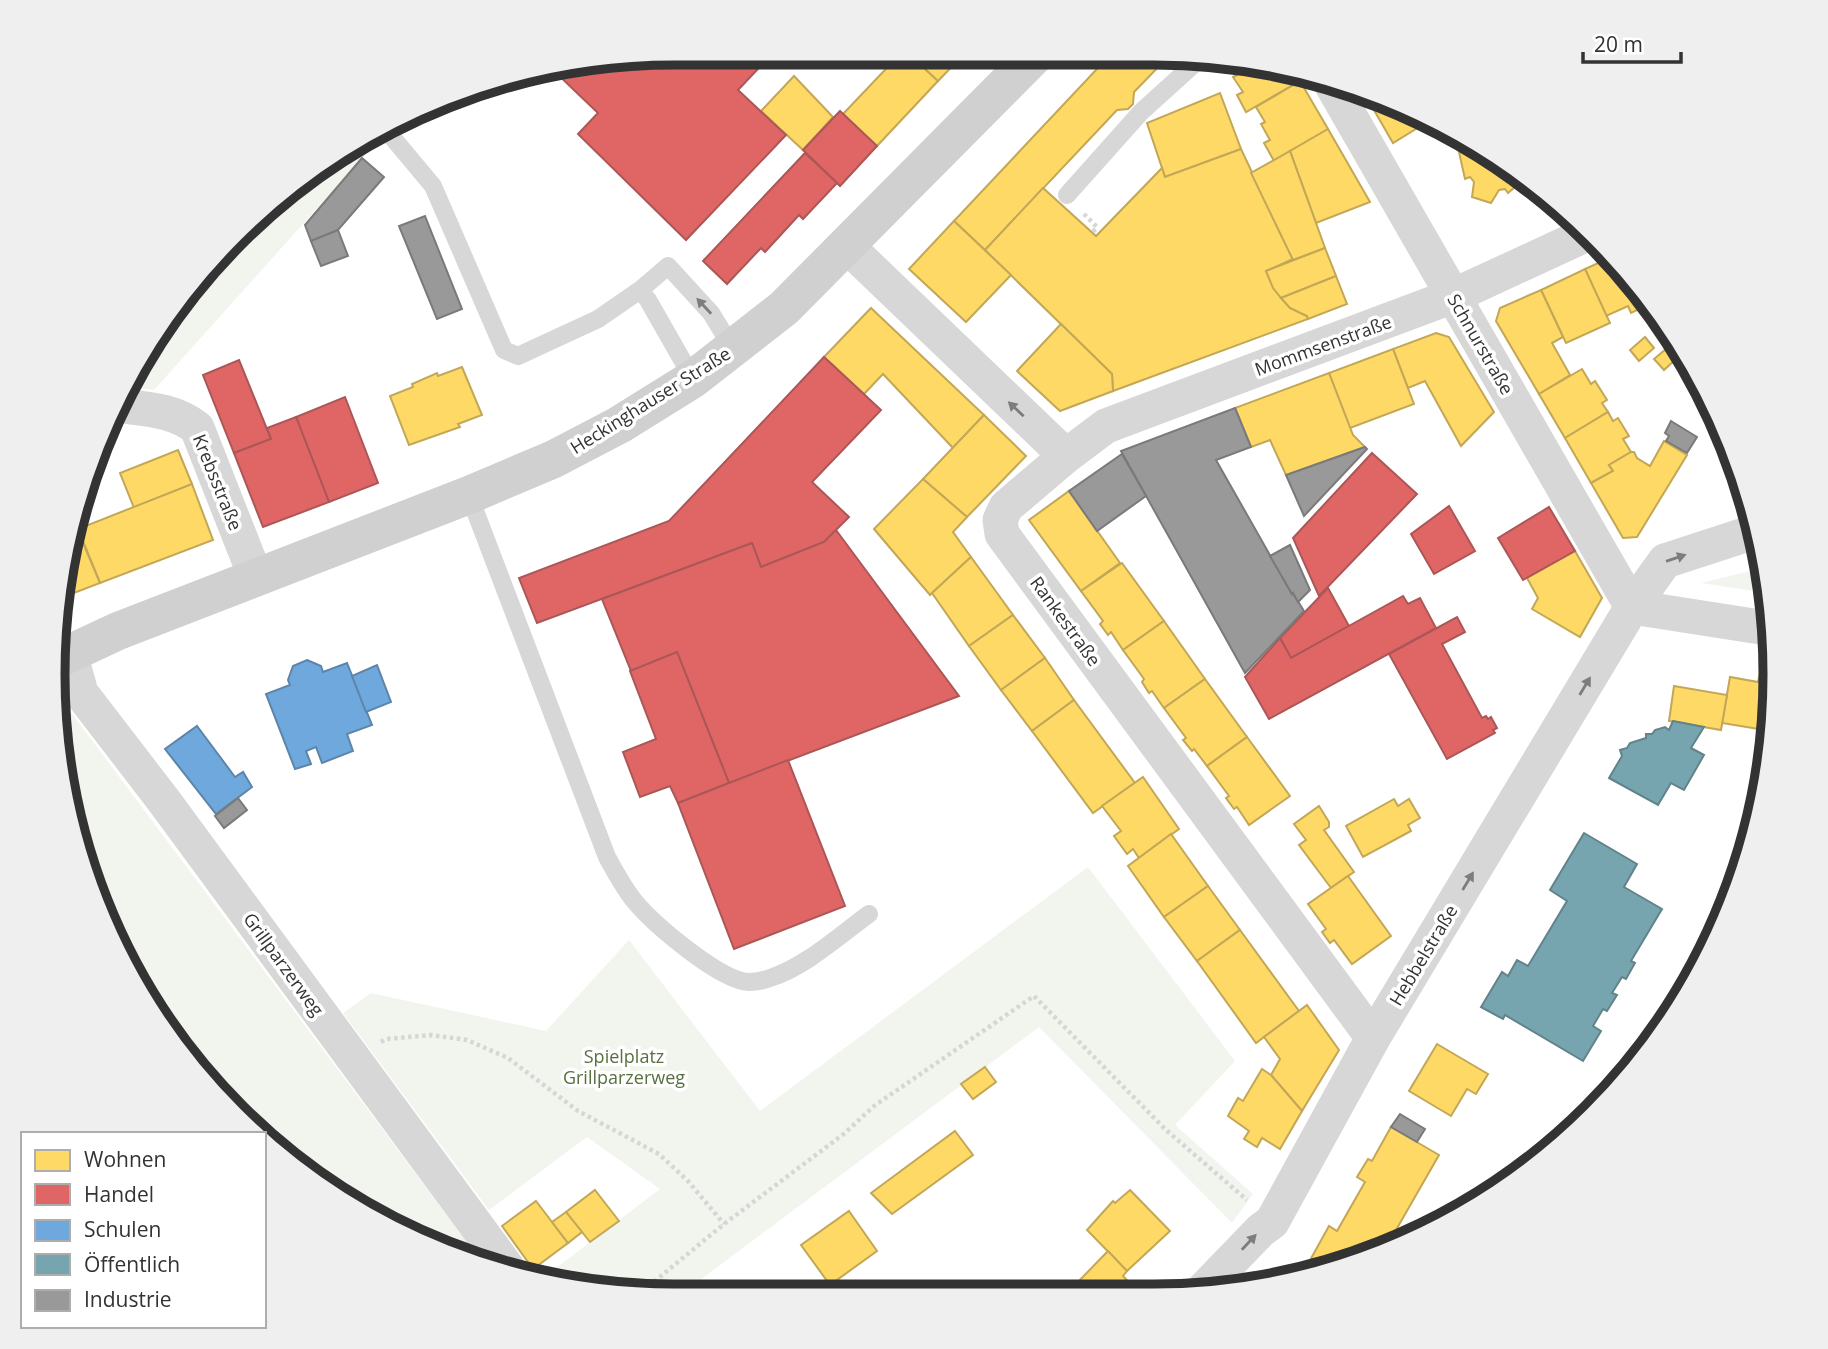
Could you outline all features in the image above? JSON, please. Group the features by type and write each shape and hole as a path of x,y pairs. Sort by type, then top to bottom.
{"main road":[{"name":"Heckinghauser Straße","path":"65,655 118,631 469,495 554,459 618,425 693,379 784,308 1025,65"}],"street":[{"name":"Schnurstraße","path":"1337,93 1632,607"},
{"name":"Mommsenstraße","path":"1066,456 1106,426 1454,296 1579,238"},
{"path":"847,246 1066,456"},
{"name":"Krebsstraße","path":"127,407 173,414 197,428 256,578"},
{"name":"Rankestraße","path":"1066,456 1006,507 1000,520 1002,534 1373,1038"},
{"name":"Hebbelstraße","path":"1212,1281 1272,1222 1373,1038 1632,607 1665,561 1746,534"},
{"path":"1632,607 1761,627"},
{"name":"Grillparzerweg","path":"65,659 81,693 500,1258"}],"lane":[{"path":"1067,195 1141,112 1192,66"},
{"path":"391,135 433,186 504,350 518,356 598,319 640,290 668,266 711,313 733,349"},
{"path":"640,290 693,379"},
{"path":"469,495 607,858 636,903 675,940 726,974 748,982 770,978 798,965 869,914"}],"path":[{"path":"1082,213 1097,227 1092,233"},
{"path":"652,1283 724,1224 845,1133 874,1106 1034,996 1166,1130 1272,1222"},
{"path":"354,1060 386,1039 431,1035 467,1040 508,1058 578,1111 659,1154 688,1181 724,1224"}],"green space":[{"path":"372,145 373,146 154,390 137,388 168,336 216,272 272,216 303,191"},
{"path":"1754,570 1757,592 1701,583"},
{"path":"66,710 73,715 472,1250 441,1238 370,1203 303,1158 243,1106 191,1046 146,979 111,908 97,870 76,793"},
{"name":"Spielplatz Grillparzerweg","path":"1088,867 1235,1061 1175,1125 1253,1194 1232,1223 1039,1027 695,1284 635,1283 556,1273 551,1272 660,1189 587,1137 489,1210 343,1013 371,993 546,1031 629,940 760,1111"}],"building: Wohnen":[{"path":"890,65 921,65 938,81 877,146 843,114"},
{"path":"921,65 953,65 938,81"},
{"path":"1101,65 1160,65 1134,92 1133,104 1128,109 1117,110 985,250 954,221"},
{"path":"1234,70 1297,83 1246,112 1237,95 1243,92 1233,77 1237,75"},
{"path":"794,76 833,117 803,150 761,111"},
{"path":"1297,83 1301,84 1328,129 1274,161 1264,143 1270,140 1261,124 1265,122 1256,107"},
{"path":"1220,93 1241,149 1165,177 1147,123"},
{"path":"1371,105 1420,127 1393,143"},
{"path":"1328,129 1370,202 1316,223 1290,151"},
{"path":"1241,149 1293,259 1266,271 1281,298 1290,308 1308,319 1113,391 1112,374 985,250 1043,188 1096,236 1162,168 1165,177"},
{"path":"1290,151 1325,248 1293,260 1251,173"},
{"path":"1464,151 1517,185 1508,193 1505,189 1499,190 1491,203 1472,197 1474,182 1470,177 1465,179 1459,152"},
{"path":"954,221 1011,275 966,322 909,269"},
{"path":"1325,248 1336,276 1281,298 1273,288 1266,271"},
{"path":"1602,261 1641,308 1631,313 1628,306 1606,316 1585,269"},
{"path":"1585,269 1610,323 1566,343 1541,290"},
{"path":"1336,276 1347,304 1308,319 1290,308 1281,298"},
{"path":"1541,290 1563,337 1552,343 1570,375 1539,394 1496,321 1500,308"},
{"path":"871,308 984,415 953,448 883,374 864,394 824,357"},
{"path":"1061,324 1112,374 1113,391 1060,411 1017,371"},
{"path":"1436,333 1449,337 1494,412 1461,446 1425,381 1408,388 1393,349"},
{"path":"1645,337 1654,348 1639,361 1630,350"},
{"path":"1393,349 1414,404 1350,428 1329,373"},
{"path":"1666,349 1675,360 1664,370 1654,359"},
{"path":"462,367 482,415 458,424 460,427 409,445 390,396 437,373 438,376"},
{"path":"1582,369 1591,384 1595,381 1607,400 1602,403 1608,412 1565,438 1539,394"},
{"path":"1329,373 1353,435 1365,447 1286,475 1270,440 1251,447 1235,408"},
{"path":"1608,412 1613,421 1618,418 1629,436 1623,439 1631,452 1609,465 1613,471 1591,483 1565,438"},
{"path":"984,415 1026,456 967,517 923,479"},
{"path":"1664,441 1687,455 1637,537 1623,538 1591,483 1613,471 1609,465 1631,452 1650,466"},
{"path":"178,450 192,484 134,508 120,473"},
{"path":"923,479 967,517 953,532 971,557 930,595 874,529"},
{"path":"192,484 213,540 100,583 81,536 83,527"},
{"path":"1069,491 1120,563 1081,591 1029,520"},
{"path":"81,538 100,583 70,594 76,556"},
{"path":"1575,551 1602,598 1580,637 1532,609 1538,598 1527,578"},
{"path":"971,557 1013,615 969,646 932,593"},
{"path":"1122,563 1164,621 1123,650 1111,632 1108,635 1100,624 1103,621 1081,591"},
{"path":"1013,615 1045,658 1001,690 969,646"},
{"path":"1164,621 1205,679 1164,708 1152,691 1149,693 1142,682 1144,679 1123,650"},
{"path":"1045,658 1074,700 1032,731 1001,690"},
{"path":"1760,673 1763,673 1760,729 1722,723 1730,677 1758,682"},
{"path":"1205,679 1247,737 1207,766 1183,740 1186,738 1164,708"},
{"path":"1674,686 1727,695 1721,730 1669,721"},
{"path":"1074,700 1135,783 1093,813 1032,731"},
{"path":"1247,737 1290,796 1249,825 1237,807 1234,809 1226,798 1229,796 1207,766"},
{"path":"1143,777 1179,829 1139,858 1133,849 1127,854 1114,836 1121,831 1102,806"},
{"path":"1394,799 1398,806 1409,799 1420,818 1408,825 1411,831 1363,857 1346,826"},
{"path":"1319,806 1329,822 1329,827 1324,830 1354,872 1331,888 1299,845 1306,840 1294,824"},
{"path":"1171,834 1208,886 1164,917 1128,866"},
{"path":"1348,876 1391,936 1352,964 1334,940 1330,943 1322,932 1326,929 1308,904"},
{"path":"1208,886 1240,930 1197,961 1164,917"},
{"path":"1240,930 1299,1011 1256,1043 1197,961"},
{"path":"1307,1005 1339,1050 1302,1111 1271,1075 1280,1059 1264,1037"},
{"path":"1437,1044 1488,1074 1476,1094 1467,1089 1451,1116 1409,1091"},
{"path":"985,1067 996,1082 973,1099 961,1084"},
{"path":"1262,1069 1271,1075 1302,1111 1280,1149 1262,1138 1257,1147 1244,1139 1249,1131 1228,1116 1238,1098 1243,1101"},
{"path":"1391,1127 1439,1155 1393,1235 1349,1252 1309,1262 1329,1226 1337,1231 1365,1182 1357,1177 1368,1159 1372,1161"},
{"path":"955,1131 973,1155 892,1214 871,1193"},
{"path":"595,1190 619,1221 590,1242 566,1212"},
{"path":"1130,1190 1170,1231 1127,1271 1087,1230 1113,1201 1115,1203"},
{"path":"536,1201 568,1243 535,1268 531,1267 502,1226"},
{"path":"849,1211 877,1251 829,1284 801,1245"},
{"path":"566,1212 582,1232 568,1243 552,1222"},
{"path":"1108,1251 1127,1271 1123,1276 1130,1284 1076,1284"}],"building: Handel":[{"path":"762,65 738,90 786,135 686,240 578,134 598,113 559,76 635,66"},
{"path":"840,111 877,146 840,186 803,150"},
{"path":"805,153 837,183 803,219 799,215 765,252 761,248 727,284 703,261"},
{"path":"824,357 881,410 812,482 849,517 824,542 761,567 752,543 537,623 519,578 669,521"},
{"path":"239,360 271,439 234,453 203,375"},
{"path":"345,397 378,483 329,502 296,417"},
{"path":"296,417 329,502 263,527 234,453 271,439 267,428"},
{"path":"1372,453 1417,494 1319,596 1293,538"},
{"path":"1449,506 1475,551 1434,574 1411,534"},
{"path":"1549,507 1575,551 1523,580 1498,538"},
{"path":"836,530 959,696 729,783 677,652 631,671 602,599 752,543 761,567 824,542"},
{"path":"1328,588 1349,626 1291,658 1280,638"},
{"path":"1403,596 1408,604 1420,598 1436,628 1269,719 1245,677 1280,638 1291,658"},
{"path":"1457,617 1465,632 1442,644 1482,718 1491,717 1497,728 1493,730 1495,733 1447,759 1389,654"},
{"path":"677,652 729,783 678,803 670,786 640,797 623,752 656,739 630,671"},
{"path":"788,760 845,906 734,949 678,803"}],"building: Schulen":[{"path":"307,660 321,666 323,672 347,663 372,725 347,734 353,751 322,763 316,747 306,751 311,764 295,769 266,694 290,685 288,680 293,666"},
{"path":"377,665 391,702 366,712 352,676"},
{"path":"197,726 235,777 243,772 252,787 216,814 165,749"}],"building: Öffentlich":[{"path":"1673,721 1704,727 1691,748 1704,755 1684,790 1671,783 1658,805 1609,778 1622,756 1620,750 1627,748 1630,743 1646,738 1646,734 1652,734 1655,730 1665,727 1669,730"},
{"path":"1584,833 1637,864 1624,887 1662,909 1631,961 1635,963 1626,979 1622,977 1612,993 1617,995 1607,1011 1603,1009 1593,1026 1601,1031 1583,1061 1505,1015 1503,1019 1481,1007 1502,972 1508,976 1517,960 1528,966 1567,901 1550,890"}],"building: Industrie":[{"path":"362,158 384,177 338,230 311,241 305,225"},
{"path":"425,216 462,309 437,319 399,226"},
{"path":"338,230 348,256 321,266 311,241"},
{"path":"1235,408 1251,447 1216,460 1304,611 1245,673 1121,451"},
{"path":"1671,421 1697,437 1687,453 1666,441 1669,436 1665,433"},
{"path":"1365,447 1367,449 1304,516 1286,475"},
{"path":"1122,454 1146,496 1097,531 1069,491"},
{"path":"1290,545 1310,590 1298,602 1270,556"},
{"path":"238,798 247,810 224,828 215,816"},
{"path":"1400,1114 1425,1129 1417,1142 1391,1127"}]}
